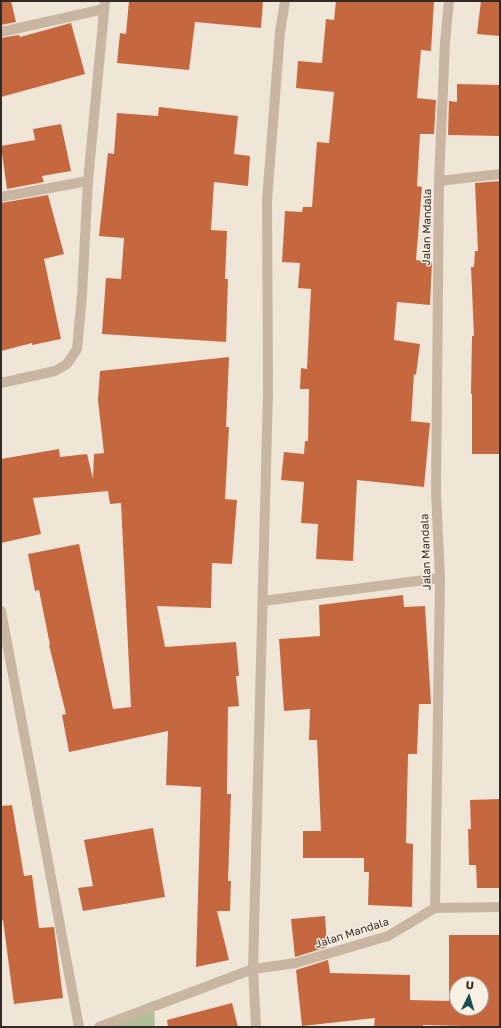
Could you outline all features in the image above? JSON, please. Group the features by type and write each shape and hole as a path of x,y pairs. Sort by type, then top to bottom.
{"street":[{"path":"256,1027 253,969 268,391 267,200 280,32 285,1"},
{"name":"Jalan Mandala","path":"99,1027 253,969 296,963 388,936 435,908 440,578 436,492 439,181 445,42 449,1"},
{"path":"1,32 105,5 88,181 82,295 77,349 66,364 55,371 1,383"},
{"path":"439,181 500,174"},
{"path":"1,197 88,181"},
{"path":"263,601 440,578"},
{"path":"1,611 79,1027"},
{"path":"435,908 500,906"}],"green space":[{"path":"154,1009 155,1027 99,1027"}],"building":[{"path":"1,1 11,1 16,22 1,25"},
{"path":"129,1 263,1 261,28 195,22 189,70 117,63 120,33 126,34"},
{"path":"336,1 434,1 431,51 421,50 417,98 436,100 434,134 420,134 417,186 422,187 416,260 432,262 430,305 397,302 394,340 420,344 416,375 414,374 411,421 430,423 424,487 357,480 353,561 316,559 318,524 301,523 304,482 281,480 284,452 304,454 305,441 308,441 309,389 300,389 301,368 307,369 311,289 298,288 300,263 282,262 285,211 302,212 303,207 312,207 317,142 329,143 334,92 296,88 298,61 322,63 326,19 334,20"},
{"path":"481,1 500,1 500,36 477,34"},
{"path":"71,23 85,74 1,97 1,38 19,35 20,37"},
{"path":"457,84 500,85 500,136 448,135 449,101 457,102"},
{"path":"159,107 238,116 234,154 250,156 248,186 214,182 211,230 227,231 225,279 228,279 226,342 102,334 106,278 121,279 124,238 99,236 108,153 114,154 117,113 158,116"},
{"path":"61,124 71,171 42,176 44,182 7,189 1,146 35,140 33,129"},
{"path":"500,181 500,454 472,454 471,394 472,336 474,336 471,267 474,267 475,251 478,251 475,183"},
{"path":"48,195 64,254 44,259 61,339 32,345 32,343 1,351 1,203"},
{"path":"229,357 226,427 229,427 225,499 237,500 232,564 212,563 211,608 157,606 165,647 236,642 239,676 236,676 239,706 228,707 227,794 231,794 228,881 231,881 230,911 217,911 229,960 196,967 201,787 166,785 168,731 69,752 62,715 66,714 49,645 39,590 35,591 28,554 79,544 113,709 131,707 121,503 110,504 108,491 33,498 41,534 1,543 1,459 59,449 60,457 87,454 93,479 94,454 104,453 98,400 100,371"},
{"path":"403,595 404,607 425,606 431,704 419,704 417,754 408,754 406,843 413,844 412,907 368,905 369,872 364,872 364,858 303,858 303,831 321,831 317,740 309,740 310,709 284,711 279,639 320,636 319,605"},
{"path":"500,799 500,888 477,888 476,865 469,865 468,829 471,829 470,800"},
{"path":"12,805 24,876 32,875 39,928 54,927 63,998 14,1004 3,920 1,921 1,806"},
{"path":"153,828 165,897 83,911 78,888 93,886 84,840"},
{"path":"325,916 327,947 295,957 291,919"},
{"path":"449,935 500,935 500,1027 423,1025 423,1027 374,1027 375,1018 302,1026 296,970 328,960 330,973 410,975 410,1000 449,1001 449,1016 489,1016 489,976 449,976"},
{"path":"232,1003 238,1027 168,1027 167,1020"}]}
